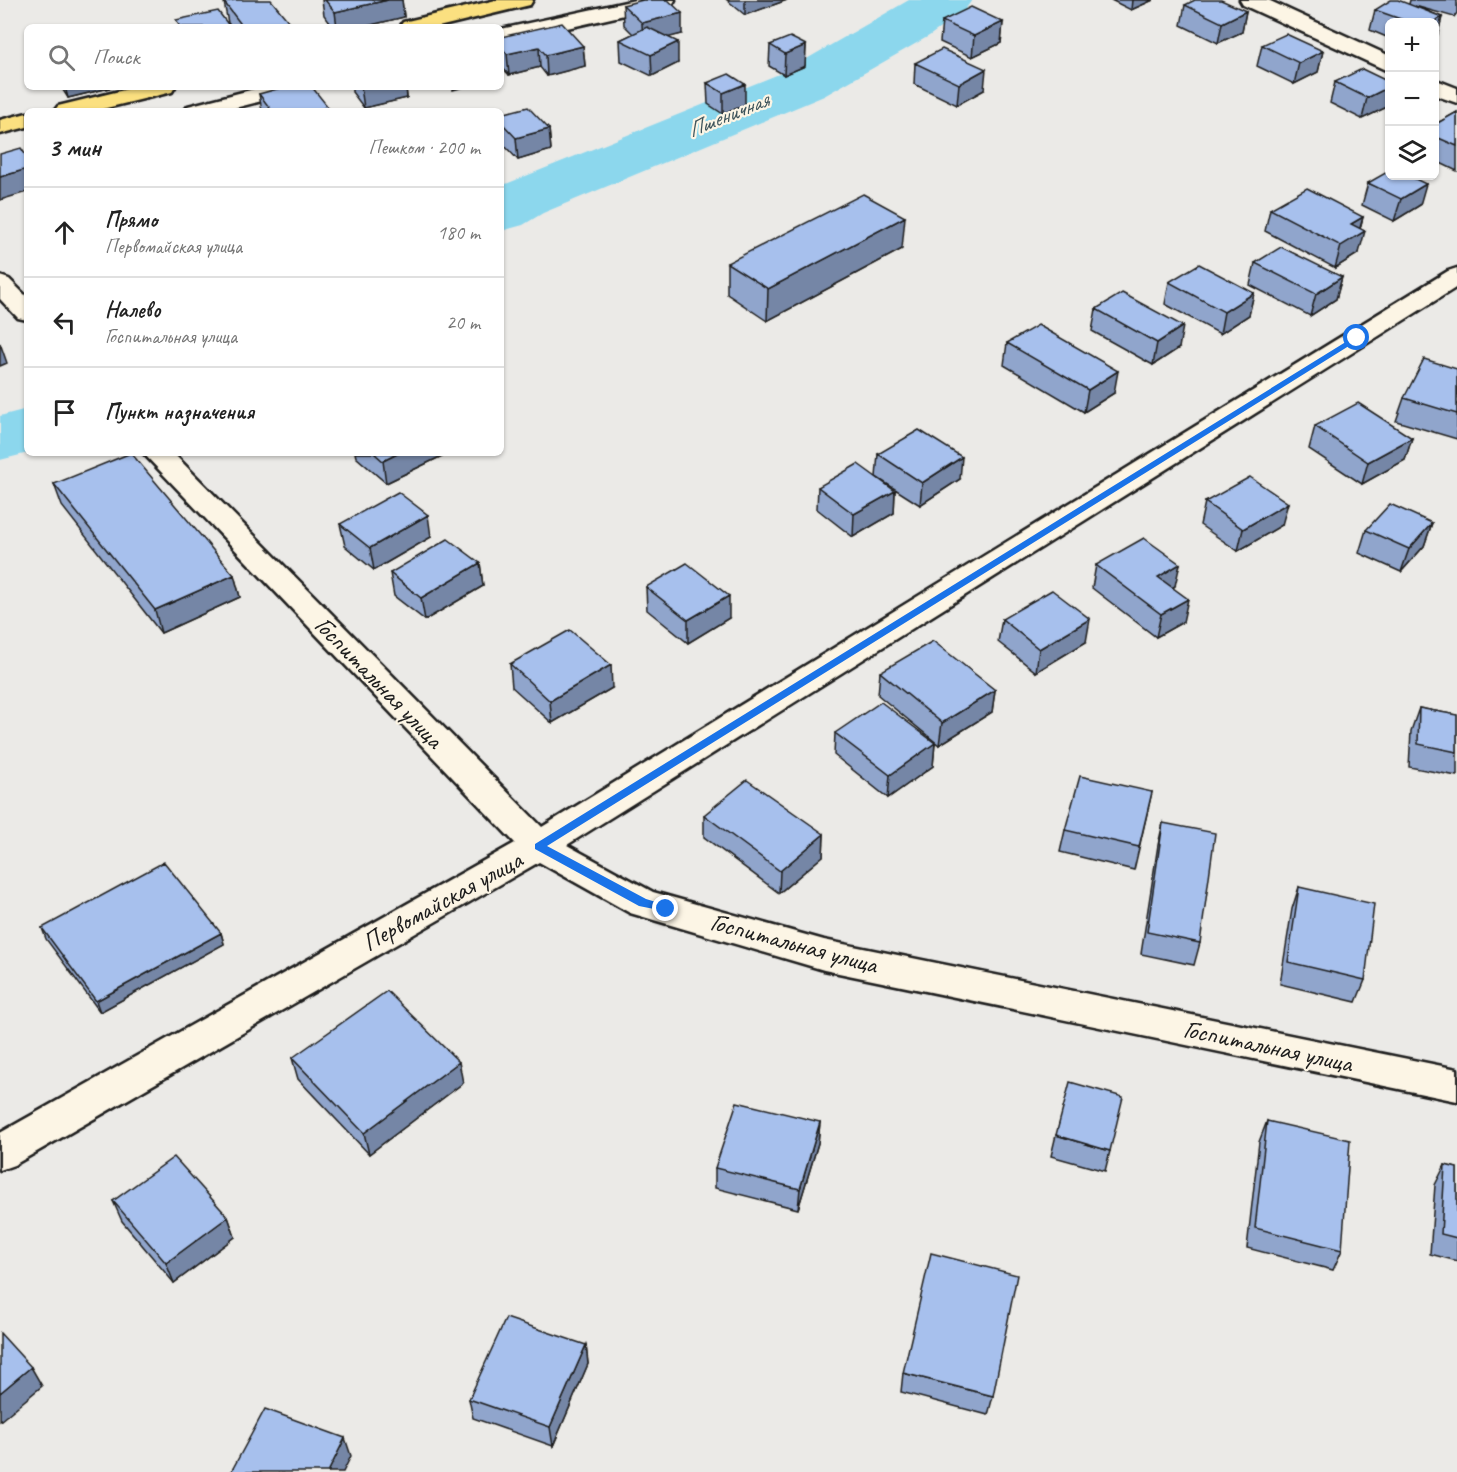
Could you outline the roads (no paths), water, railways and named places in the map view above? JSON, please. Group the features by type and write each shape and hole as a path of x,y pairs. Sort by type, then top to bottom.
{"main road":[{"path":"423,24 522,0"},
{"path":"78,108 152,90"},
{"path":"0,127 24,121"}],"street":[{"path":"504,35 664,0"},
{"path":"1251,0 1385,63"},
{"path":"1439,88 1457,96"},
{"path":"208,108 277,90"},
{"name":"Первомайская улица","path":"0,1153 539,846 1457,276"},
{"path":"0,284 24,309"},
{"name":"Госпитальная улица","path":"160,456 539,846 643,903 824,955 1457,1085"}],"waterway":[{"name":"Пшеничная","path":"504,210 521,200 804,84 910,24 945,0"},
{"name":"Пшеничная","path":"0,438 24,432"}]}
